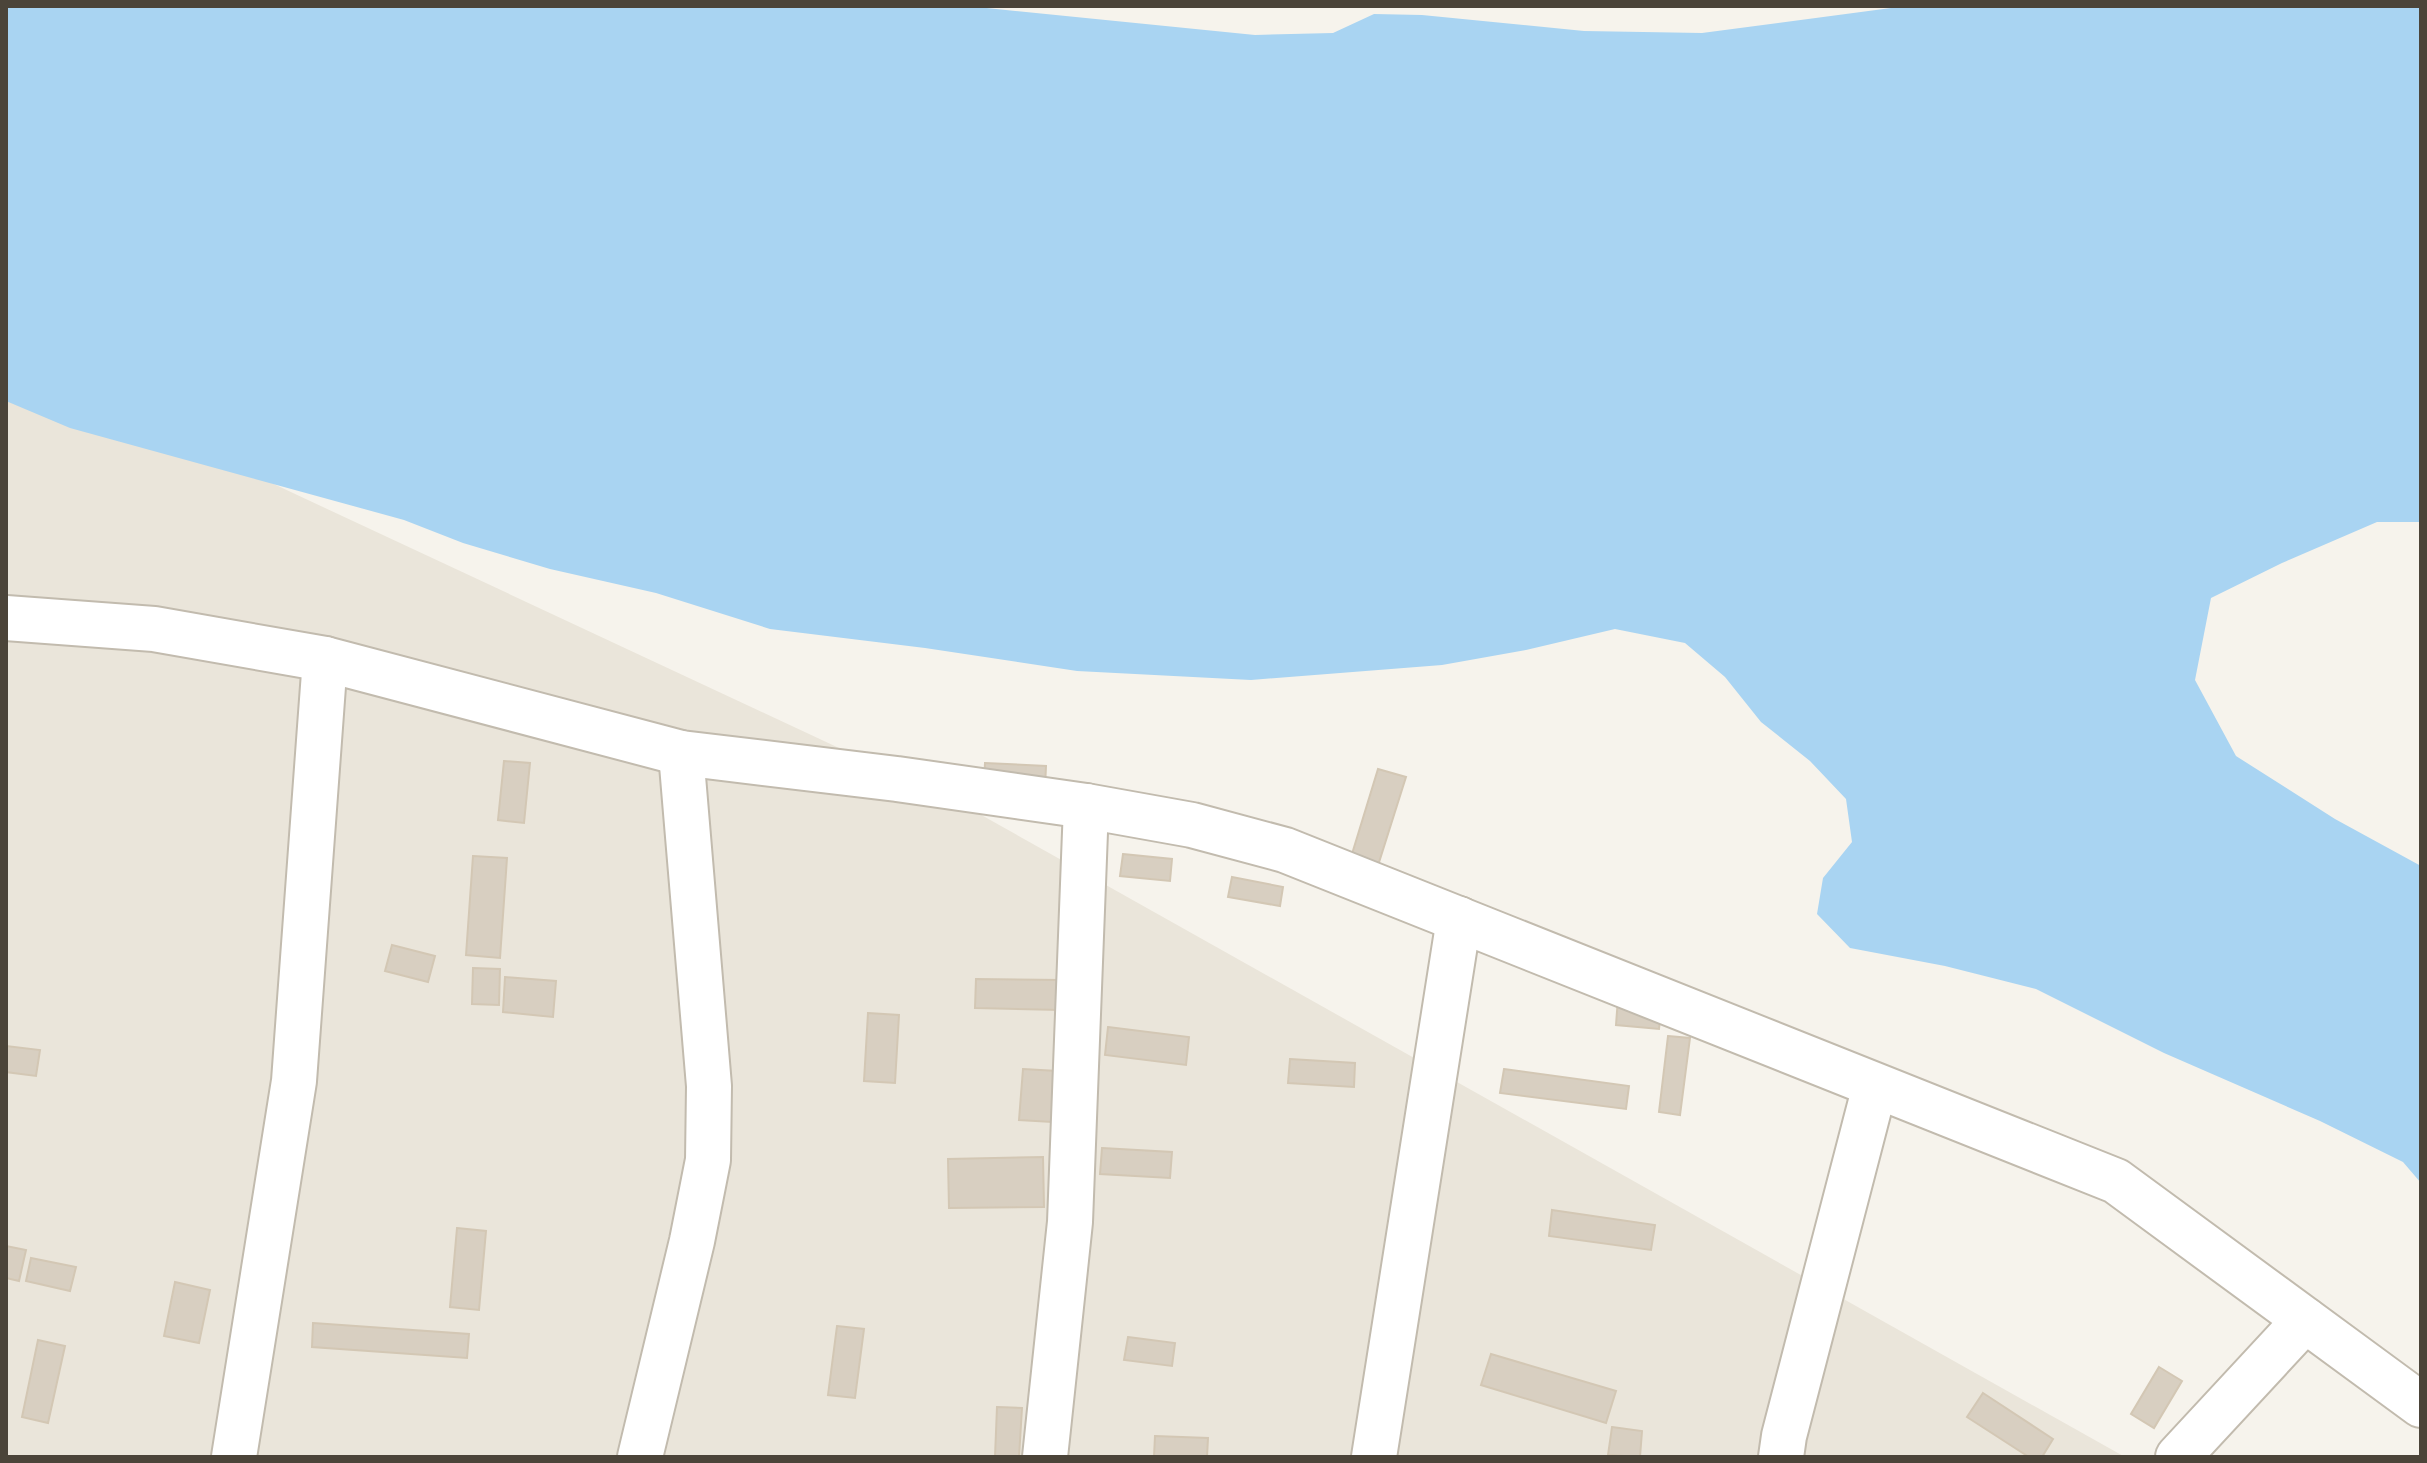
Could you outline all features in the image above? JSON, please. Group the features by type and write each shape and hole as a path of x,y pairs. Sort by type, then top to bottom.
{"street":[{"path":"6,618 154,629 325,659 681,753 1086,806 1192,825 1285,850 2116,1181 2421,1405"},
{"path":"234,1457 294,1081 325,659"},
{"path":"640,1457 692,1241 708,1160 709,1086 681,753"},
{"path":"1045,1457 1070,1222 1086,806"},
{"path":"1374,1457 1459,919"},
{"path":"1781,1457 1875,1086"},
{"path":"2178,1457 2305,1320"}],"shaded area":[{"path":"6,359 976,812 2125,1457 6,1457"}],"water":[{"path":"6,6 967,6 1255,35 1333,33 1374,14 1422,15 1584,31 1702,33 1906,6 2421,6 2421,522 2377,522 2211,598 2195,680 2236,756 2335,819 2421,866 2421,1183 2403,1162 2320,1121 2164,1053 2036,989 1945,966 1850,948 1817,914 1823,878 1852,842 1846,799 1810,761 1761,722 1725,677 1685,643 1615,629 1526,650 1442,665 1251,680 1077,671 770,629 656,593 550,569 463,543 404,520 70,428 6,401"}],"building":[{"path":"504,761 530,763 524,823 498,820"},
{"path":"985,763 1046,766 1045,788 984,784"},
{"path":"1378,769 1406,777 1375,875 1348,867"},
{"path":"1123,854 1172,859 1170,881 1120,876"},
{"path":"473,856 507,858 500,958 466,955"},
{"path":"1232,877 1283,887 1280,906 1228,897"},
{"path":"392,945 435,956 428,982 385,971"},
{"path":"473,968 500,969 499,1005 472,1004"},
{"path":"505,977 556,981 553,1017 503,1012"},
{"path":"976,979 1061,980 1061,1010 975,1008"},
{"path":"1618,998 1662,1002 1659,1029 1616,1025"},
{"path":"868,1013 899,1015 895,1083 864,1081"},
{"path":"1108,1027 1189,1037 1186,1065 1105,1055"},
{"path":"1668,1036 1690,1038 1680,1115 1659,1112"},
{"path":"6,1046 40,1050 36,1076 6,1072"},
{"path":"1290,1059 1355,1063 1354,1087 1288,1083"},
{"path":"1023,1069 1057,1071 1052,1122 1019,1120"},
{"path":"1504,1069 1629,1086 1626,1109 1500,1093"},
{"path":"1102,1148 1172,1152 1170,1178 1100,1174"},
{"path":"1043,1157 1044,1207 949,1208 948,1159"},
{"path":"1552,1210 1655,1225 1651,1250 1549,1236"},
{"path":"457,1228 486,1231 479,1310 450,1307"},
{"path":"6,1246 26,1250 19,1281 6,1278"},
{"path":"31,1258 76,1267 70,1291 26,1281"},
{"path":"175,1282 210,1290 199,1343 164,1336"},
{"path":"313,1323 469,1334 467,1358 312,1347"},
{"path":"837,1326 864,1329 855,1398 828,1395"},
{"path":"1128,1337 1175,1343 1172,1366 1124,1360"},
{"path":"38,1340 65,1346 48,1423 22,1417"},
{"path":"1491,1354 1616,1391 1606,1423 1481,1385"},
{"path":"2159,1367 2182,1381 2154,1428 2131,1414"},
{"path":"1983,1393 2053,1439 2042,1457 2029,1457 1967,1417"},
{"path":"997,1407 1022,1408 1019,1457 995,1457"},
{"path":"1612,1427 1642,1431 1640,1457 1608,1455"},
{"path":"1155,1436 1208,1438 1207,1457 1154,1457"}]}
